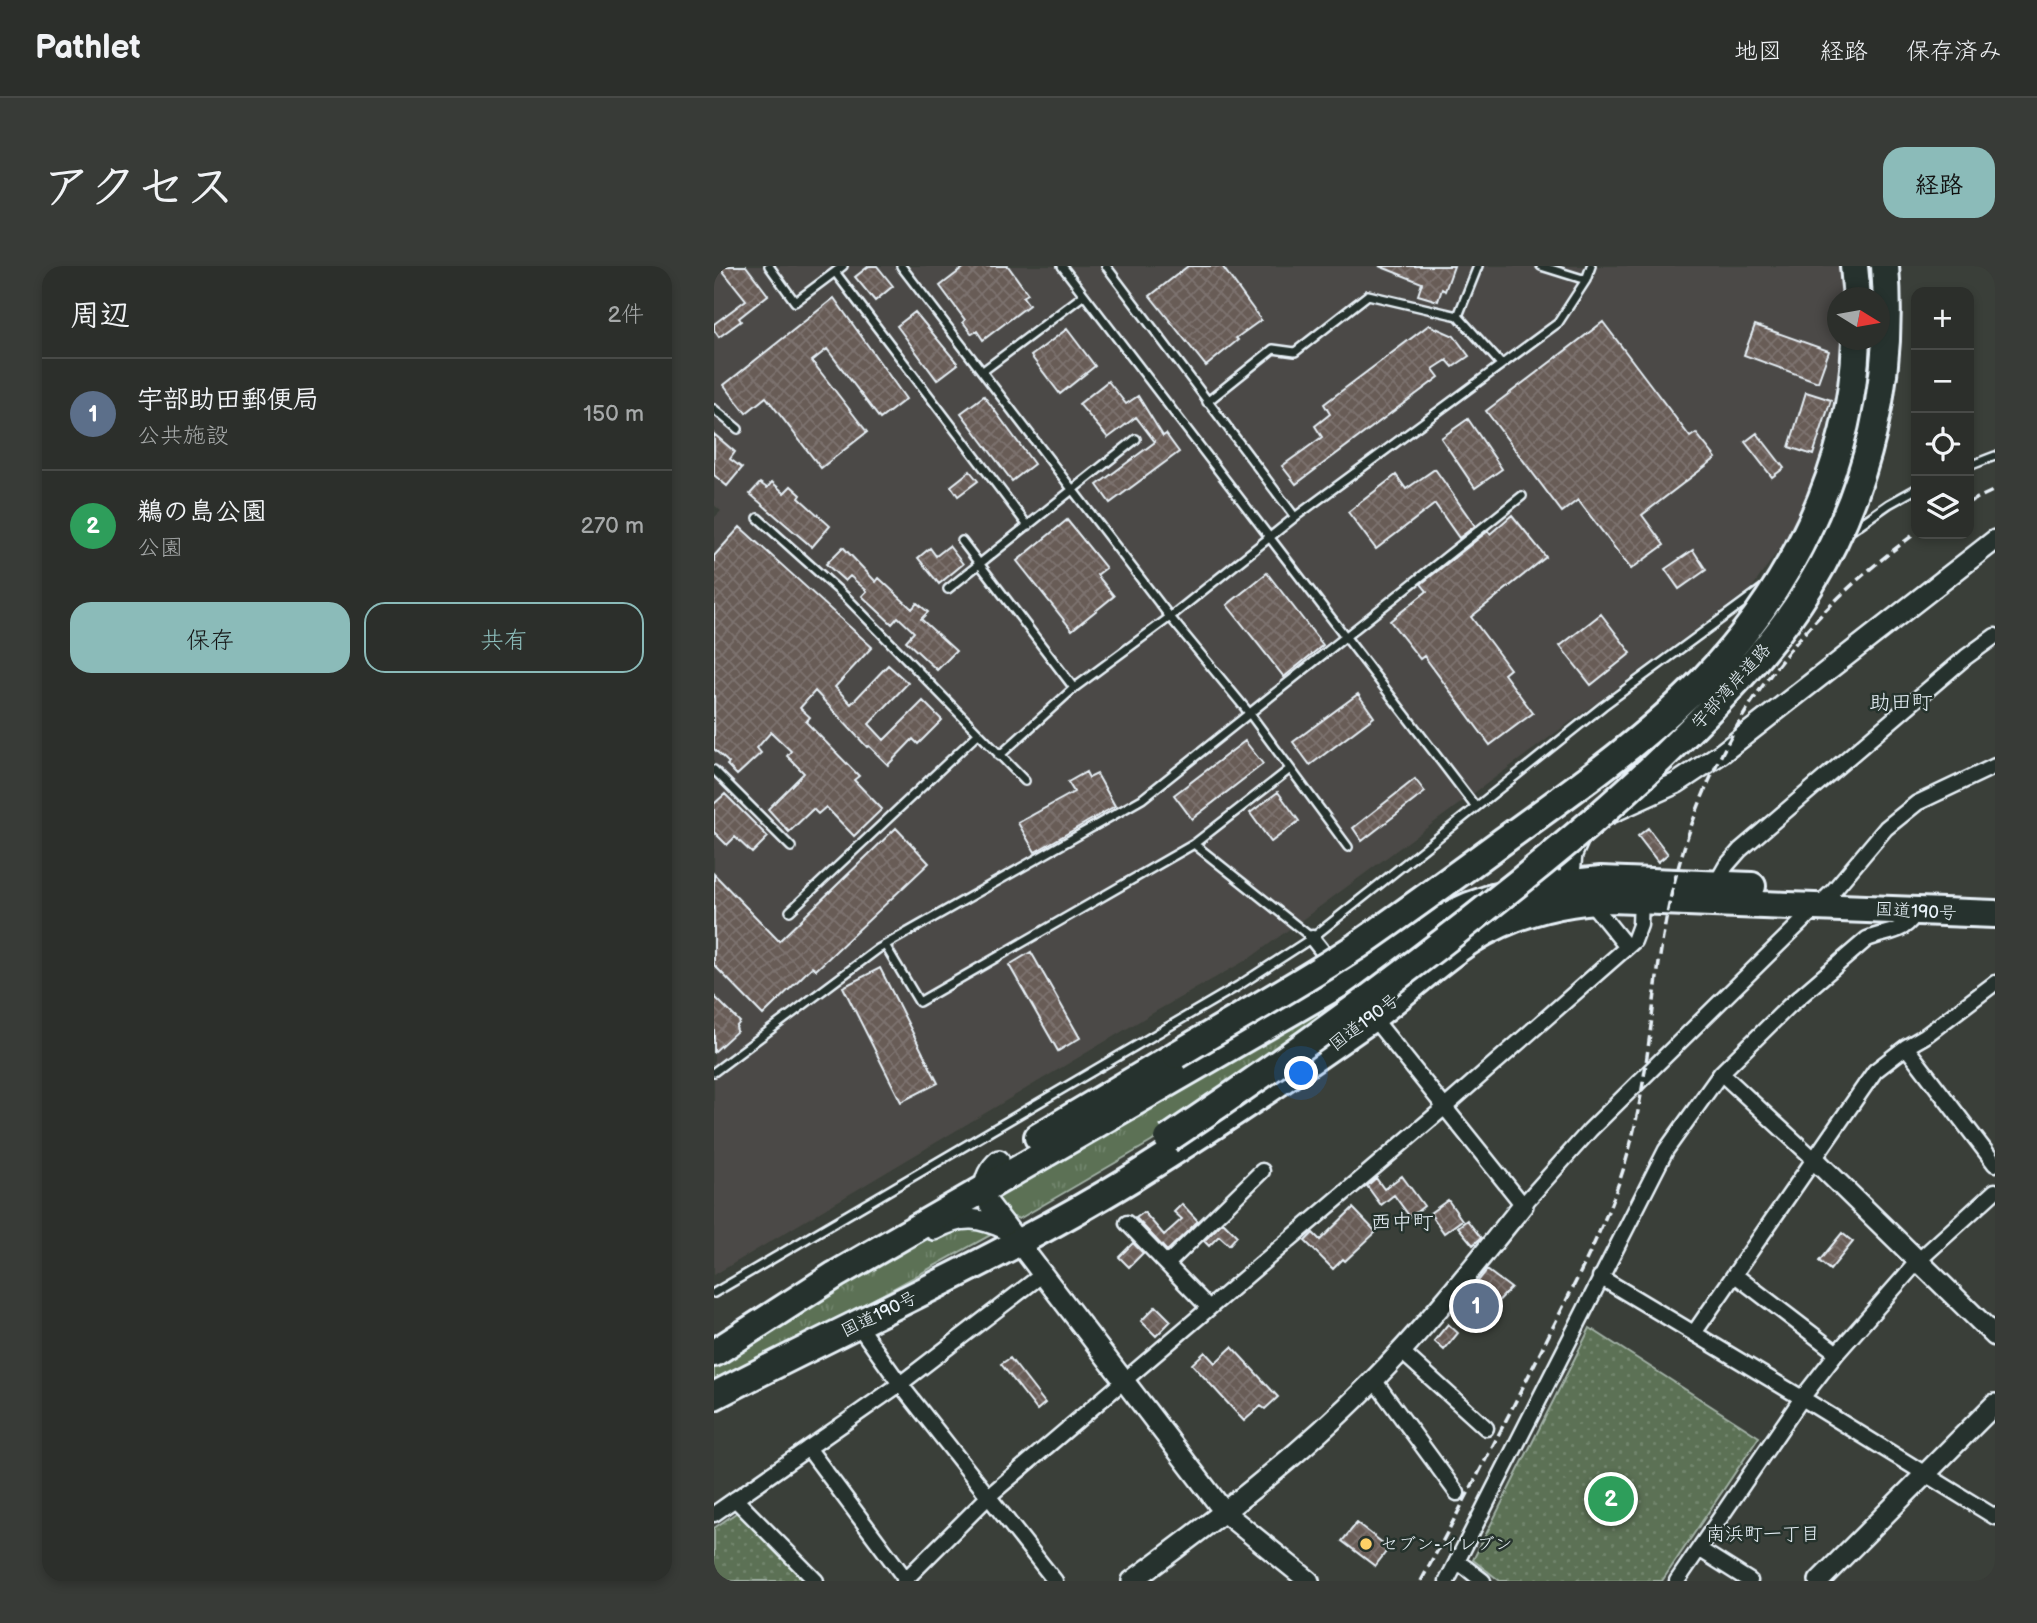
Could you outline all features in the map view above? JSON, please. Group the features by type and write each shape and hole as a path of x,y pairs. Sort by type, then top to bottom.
{"highway":[{"path":"1854,266 1856,287"},
{"name":"宇部湾岸道路","path":"1014,1237 1168,1139 1382,988 1489,906 1626,793 1735,685 1797,607 1837,536 1858,485 1880,405 1887,348 1885,266"},
{"name":"宇部湾岸道路","path":"714,1340 798,1278 1355,947 1554,804 1615,758 1679,703 1725,656 1772,591 1815,512 1833,467 1848,412 1855,350"},
{"name":"国道190号","path":"714,1396 858,1325 1014,1237 1132,1178 1279,1083 1373,1018 1469,941 1522,915 1575,895 1601,880 1714,893 1825,899 1995,896"},
{"name":"国道190号","path":"714,1353 835,1275 1346,980 1443,918 1469,906 1520,891 1641,899 1714,893"},
{"name":"国道190号","path":"1825,899 1916,911 1995,914"},
{"path":"779,1362 850,1317 1014,1237"}],"street":[{"path":"1627,947 1575,895 1572,854 1584,828 1608,814 1677,783 1721,753 1995,540"},
{"path":"1714,893 1726,866 1740,850 1966,657 1995,636"},
{"path":"1132,1581 1267,1479 1374,1380 1522,1205 1590,1130 1825,899 1886,828 1917,803 1995,765"},
{"path":"808,1448 905,1580 990,1495 1125,1382 1634,941 1640,925 1641,899"},
{"path":"1447,1581 1666,1150 1721,1073 1789,1006 1867,939 1881,933 1900,930 1911,922 1916,911"},
{"path":"1312,938 1522,1205"},
{"path":"1694,1333 1875,1071 1995,983"},
{"path":"1906,1047 1995,1164"},
{"path":"1721,1073 1814,1159 1995,1336"},
{"path":"999,1160 988,1172 984,1189 989,1204 1225,1513 1309,1581"},
{"path":"1167,1264 1262,1171"},
{"path":"1677,1581 1802,1398 1837,1353 1918,1261 1995,1191"},
{"path":"835,1275 956,1219 984,1221 1014,1237"},
{"path":"1127,1223 1209,1308"},
{"path":"714,1514 900,1384 1043,1274"},
{"path":"1735,1275 1837,1353"},
{"path":"1600,1277 1995,1517"},
{"path":"858,1325 900,1384 1055,1581"},
{"path":"1401,1351 1486,1428"},
{"path":"1374,1380 1457,1493"},
{"path":"1819,1581 1995,1404"},
{"path":"735,1499 816,1581"},
{"path":"1699,1549 1750,1581"},
{"path":"1457,1561 1483,1581"}],"lane":[{"path":"769,266 795,302 843,266"},
{"path":"901,266 1170,617 1250,714 1348,847"},
{"path":"1062,266 1475,806"},
{"path":"1458,316 1478,266"},
{"path":"1541,266 1586,280"},
{"path":"999,756 1073,688 1170,617 1295,517 1558,323 1586,280 1591,266"},
{"path":"1111,268 1207,402 1295,517"},
{"path":"835,272 1028,526"},
{"path":"983,371 1084,295"},
{"path":"1207,402 1273,349 1295,352 1368,295 1458,316 1501,364"},
{"path":"714,409 738,429"},
{"path":"948,589 1136,439"},
{"path":"1974,464 1995,456"},
{"path":"1821,550 1889,503 1911,492"},
{"path":"714,1072 885,945 1142,799 1522,496"},
{"path":"758,518 847,598 1025,781"},
{"path":"962,541 1073,688"},
{"path":"714,1293 1238,986 1312,938 1603,706 1800,563"},
{"path":"790,911 978,734"},
{"path":"885,945 919,1002 1194,845 1290,769"},
{"path":"714,770 792,848"},
{"path":"1194,845 1312,938"}],"shaded area":[{"path":"714,266 1841,266 1841,287 1827,287 1827,350 1841,350 1836,392 1822,449 1802,507 1782,545 1751,589 1250,958 714,1275 714,518 721,511 714,505"}],"green space":[{"path":"1331,999 1339,1011 1238,1084 1151,1142 1019,1219 1005,1214 994,1193"},
{"path":"948,1227 998,1231 714,1387 714,1361 838,1284"},
{"path":"1590,1328 1759,1437 1662,1581 1500,1581 1473,1560"},
{"path":"739,1511 806,1581 714,1581 714,1528"}],"building":[{"path":"719,266 746,266 768,295 739,318 741,321 719,337 714,330 714,324 746,300"},
{"path":"869,266 877,266 893,286 875,301 855,277"},
{"path":"966,266 1008,266 1028,294 1023,297 1029,305 983,340 977,331 972,334 940,286"},
{"path":"1188,266 1222,266 1261,320 1236,338 1238,340 1206,366 1150,296"},
{"path":"1379,266 1454,266 1445,291 1442,289 1438,301 1418,295 1422,283"},
{"path":"834,298 906,399 880,419 827,349 812,361 867,432 821,468 766,397 746,413 724,385"},
{"path":"915,312 958,364 937,380 897,326"},
{"path":"1603,322 1690,437 1696,433 1716,458 1642,515 1664,545 1631,569 1578,500 1562,512 1486,411"},
{"path":"1429,325 1454,336 1469,356 1453,367 1447,360 1433,369 1439,377 1296,484 1282,466 1322,437 1315,426 1330,414 1324,404"},
{"path":"1755,325 1829,351 1818,382 1744,355"},
{"path":"1067,329 1095,366 1060,394 1031,356"},
{"path":"1108,381 1126,404 1138,396 1163,436 1166,434 1179,452 1110,503 1097,485 1155,442 1136,417 1108,438 1079,404"},
{"path":"1806,392 1831,400 1813,455 1789,447"},
{"path":"984,396 1034,464 1012,481 961,413"},
{"path":"1468,419 1502,469 1475,488 1441,438"},
{"path":"1757,433 1784,468 1772,477 1745,442"},
{"path":"714,434 735,452 730,459 742,468 727,486 714,475"},
{"path":"1435,469 1475,526 1459,538 1435,504 1376,549 1348,512 1396,475 1406,489"},
{"path":"970,471 978,481 958,496 951,486"},
{"path":"772,482 784,493 791,486 801,495 799,498 830,526 812,547 750,494 760,483 767,488"},
{"path":"1512,515 1546,557 1471,617 1510,669 1504,674 1533,713 1490,745 1424,656 1420,659 1390,621 1427,591 1421,584"},
{"path":"1067,520 1106,568 1097,575 1114,596 1072,630 1017,561"},
{"path":"740,527 872,647 835,687 851,704 888,665 908,683 869,724 884,740 923,701 942,720 918,744 913,739 888,765 867,747 815,691 800,708 810,717 806,722 859,776 854,780 882,809 854,836 826,807 818,814 813,809 789,832 768,809 804,773 787,756 791,751 771,732 757,748 761,753 737,775 714,749 714,556"},
{"path":"949,546 963,564 939,584 918,558 930,548 936,556"},
{"path":"843,547 876,582 879,578 912,609 917,603 928,612 921,619 956,651 937,670 906,641 914,632 898,617 892,624 862,596 867,591 850,576 845,581 826,564"},
{"path":"1693,550 1706,570 1679,589 1665,569"},
{"path":"1267,573 1323,645 1284,677 1227,605"},
{"path":"1601,614 1631,653 1591,685 1560,646"},
{"path":"1358,694 1374,717 1310,765 1293,742"},
{"path":"1245,741 1263,764 1192,819 1174,795"},
{"path":"1086,772 1089,778 1097,774 1115,806 1035,852 1018,823 1074,792 1068,782"},
{"path":"1415,779 1425,792 1362,841 1353,828"},
{"path":"1278,792 1299,821 1271,842 1250,813"},
{"path":"725,794 768,837 752,853 735,837 727,845 714,832 714,804"},
{"path":"896,828 929,863 816,970 812,967 763,1015 714,965 714,874 779,941"},
{"path":"1648,828 1668,854 1658,862 1638,836"},
{"path":"1031,952 1080,1038 1058,1051 1009,965"},
{"path":"880,968 938,1083 901,1102 843,987"},
{"path":"714,996 740,1022 736,1027 737,1031 714,1052"},
{"path":"1402,1176 1424,1206 1410,1217 1394,1195 1381,1205 1367,1186 1376,1178 1384,1189"},
{"path":"1448,1200 1462,1220 1444,1233 1430,1213"},
{"path":"1182,1204 1198,1221 1167,1251 1136,1218 1144,1212 1164,1235 1182,1219 1174,1212"},
{"path":"1353,1208 1376,1232 1333,1269 1305,1241 1313,1233 1320,1240"},
{"path":"1467,1220 1481,1238 1473,1245 1458,1227"},
{"path":"1223,1222 1237,1236 1229,1245 1219,1236 1209,1246 1204,1241"},
{"path":"1842,1233 1853,1242 1830,1270 1819,1261"},
{"path":"1133,1243 1143,1253 1129,1267 1119,1257"},
{"path":"1487,1270 1511,1288 1480,1320 1461,1303"},
{"path":"1156,1306 1171,1321 1156,1336 1141,1321"},
{"path":"1448,1324 1458,1333 1444,1350 1434,1341"},
{"path":"1232,1347 1278,1397 1265,1409 1261,1406 1244,1421 1192,1364 1205,1352 1215,1363"},
{"path":"1010,1358 1045,1403 1037,1410 1001,1364"},
{"name":"セブン-イレブン","path":"1357,1523 1389,1548 1375,1566 1342,1541"}],"railway":[{"path":"1974,500 1995,490"},
{"path":"1421,1581 1576,1281 1617,1188 1634,1132 1670,900 1705,789 1758,692 1791,649 1828,608 1870,569 1911,537"}],"place":[{"name":"宇部助田郵便局","path":"1476,1306"},
{"name":"鵜の島公園","path":"1611,1499"},
{"name":"セブン-イレブン","path":"1366,1544"}],"district":[{"name":"助田町","path":"1901,702"},
{"name":"西中町","path":"1402,1222"},
{"name":"南浜町一丁目","path":"1763,1533"}]}
